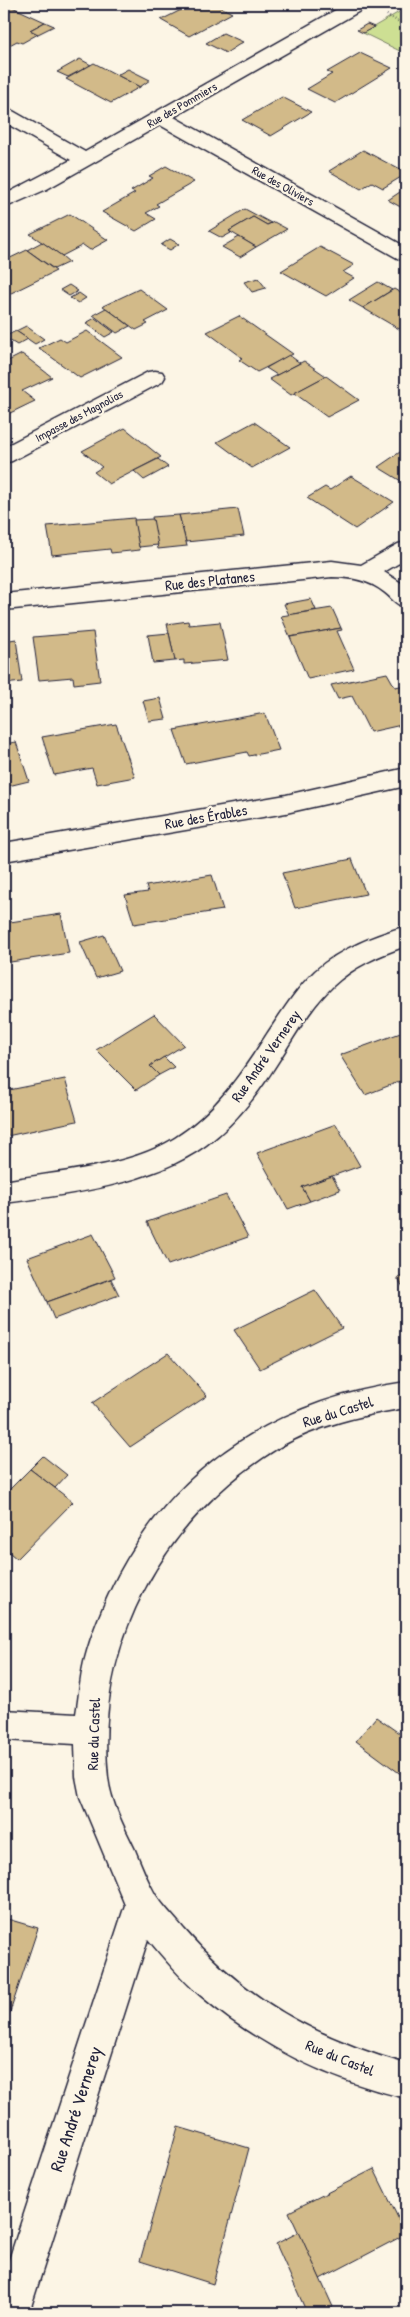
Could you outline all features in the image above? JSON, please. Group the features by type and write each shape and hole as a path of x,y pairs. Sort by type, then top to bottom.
{"street":[{"name":"Rue des Pommiers","path":"4,202 85,160 359,4"},
{"path":"4,114 85,160"},
{"name":"Rue des Oliviers","path":"160,117 406,255"},
{"name":"Impasse des Magnolias","path":"4,456 155,377"},
{"path":"364,573 406,549"},
{"name":"Rue des Platanes","path":"4,602 332,569 351,569 364,573 390,584 406,600"},
{"name":"Rue des Érables","path":"4,852 286,804 406,777"},
{"name":"Rue André Vernerey","path":"4,1192 78,1180 142,1165 183,1148 212,1126 236,1101 293,1017 331,972 356,956 406,936"},
{"name":"Rue du Castel","path":"406,1395 363,1402 322,1414 290,1428 250,1450 215,1476 179,1509 151,1545 125,1591 105,1638 96,1682 91,1730 92,1779 108,1829 142,1904 177,1950 217,1988 275,2029 327,2055 369,2072 406,2081"},
{"path":"4,1725 91,1730"},
{"name":"Rue André Vernerey","path":"10,2313 142,1904"}],"path":[{"path":"380,12 406,26"}],"green space":[{"path":"406,8 406,54 363,33"}],"building":[{"path":"193,4 215,4 232,13 189,36 161,20"},
{"path":"10,6 45,22 30,30 38,34 22,43 17,41 4,48 4,9"},
{"path":"45,22 54,26 38,34 30,30"},
{"path":"367,24 374,27 363,33 357,30"},
{"path":"223,33 243,42 226,53 206,43"},
{"path":"360,53 392,68 335,103 307,89 332,74 327,72"},
{"path":"80,59 91,65 68,77 57,72"},
{"path":"94,63 140,87 111,103 66,79"},
{"path":"128,69 150,80 140,87 117,75"},
{"path":"282,97 311,112 271,136 242,120"},
{"path":"363,150 406,174 383,188 372,182 361,189 329,171"},
{"path":"166,166 194,182 156,204 159,206 146,213 156,219 136,231 102,212 135,193 131,191 153,178 149,176"},
{"path":"406,188 406,210 388,200"},
{"path":"245,209 271,223 267,225 253,217 229,231 231,233 222,238 209,231"},
{"path":"70,214 108,240 90,250 83,245 62,256 30,234"},
{"path":"253,217 267,225 274,222 287,229 256,247 229,231"},
{"path":"239,237 256,247 240,257 222,247"},
{"path":"170,239 179,244 170,250 161,245"},
{"path":"42,242 69,262 54,269 27,250"},
{"path":"320,247 354,265 343,272 354,278 326,296 281,271"},
{"path":"27,250 56,271 5,296 4,261"},
{"path":"258,278 266,288 252,292 244,282"},
{"path":"378,282 392,290 363,308 349,300"},
{"path":"69,285 78,291 69,296 60,290"},
{"path":"139,289 168,310 145,322 148,324 136,330 103,306"},
{"path":"394,289 406,296 406,325 399,329 363,308"},
{"path":"79,293 86,298 78,303 70,298"},
{"path":"106,308 130,326 117,333 93,315"},
{"path":"239,316 293,354 257,372 239,360 242,358 207,332"},
{"path":"95,318 114,332 105,337 86,323"},
{"path":"26,326 44,339 35,344 16,331"},
{"path":"16,331 28,339 17,345 4,337"},
{"path":"87,331 122,357 80,378 39,348 60,338 66,342"},
{"path":"22,354 52,377 22,391 35,401 8,414 4,411 4,363"},
{"path":"289,355 300,363 277,375 266,368"},
{"path":"304,361 326,376 291,395 269,379"},
{"path":"326,376 359,400 327,417 294,393"},
{"path":"254,422 290,447 252,468 217,442"},
{"path":"125,428 161,457 109,484 94,472 102,467 82,451"},
{"path":"406,448 406,484 378,467"},
{"path":"158,459 168,467 144,480 134,471"},
{"path":"351,476 394,502 355,529 307,498 325,487 330,490"},
{"path":"238,509 244,536 186,542 179,515"},
{"path":"179,515 187,546 158,549 152,517"},
{"path":"134,518 140,550 111,553 110,549 52,555 47,526"},
{"path":"153,519 158,545 139,547 134,520"},
{"path":"311,599 316,610 289,615 284,604"},
{"path":"332,608 341,628 290,637 281,616"},
{"path":"188,621 189,625 220,622 228,660 184,664 184,660 175,661 167,624"},
{"path":"341,628 342,630 337,631 354,669 308,679 290,637"},
{"path":"93,632 100,681 74,684 73,677 39,680 33,637"},
{"path":"169,633 175,661 153,663 148,635"},
{"path":"16,639 22,682 4,684 4,641"},
{"path":"387,673 395,687 406,685 406,724 370,732 352,696 338,699 331,685"},
{"path":"160,698 166,719 149,721 143,701"},
{"path":"265,713 279,750 249,756 247,752 186,764 174,730"},
{"path":"116,724 135,777 97,784 92,768 54,775 42,737"},
{"path":"16,742 29,781 4,787 4,744"},
{"path":"352,859 366,894 295,908 282,873"},
{"path":"212,875 223,910 134,924 125,895 148,892 146,886"},
{"path":"61,914 69,953 4,963 4,923"},
{"path":"104,935 120,971 96,978 80,942"},
{"path":"154,1014 184,1045 150,1066 159,1075 136,1090 96,1050"},
{"path":"406,1031 406,1079 365,1095 340,1055"},
{"path":"164,1057 174,1067 159,1075 150,1066"},
{"path":"65,1079 77,1121 7,1136 4,1128 4,1091"},
{"path":"336,1124 360,1166 302,1187 310,1201 288,1209 257,1153"},
{"path":"332,1176 340,1190 310,1201 302,1187"},
{"path":"226,1195 248,1237 168,1265 147,1222"},
{"path":"93,1234 115,1277 47,1302 27,1258"},
{"path":"406,1274 406,1291 397,1278"},
{"path":"111,1279 119,1295 54,1319 47,1302"},
{"path":"315,1290 342,1328 260,1369 234,1330"},
{"path":"168,1353 207,1396 130,1447 92,1403"},
{"path":"43,1456 67,1475 55,1488 30,1469"},
{"path":"30,1469 73,1502 17,1559 4,1548 4,1495"},
{"path":"376,1717 406,1738 406,1778 356,1741"},
{"path":"4,1918 38,1928 4,2030"},
{"path":"178,2127 249,2148 213,2284 140,2261"},
{"path":"374,2169 406,2234 320,2279 289,2212"},
{"path":"299,2232 333,2307 321,2313 307,2313 276,2244"}]}
